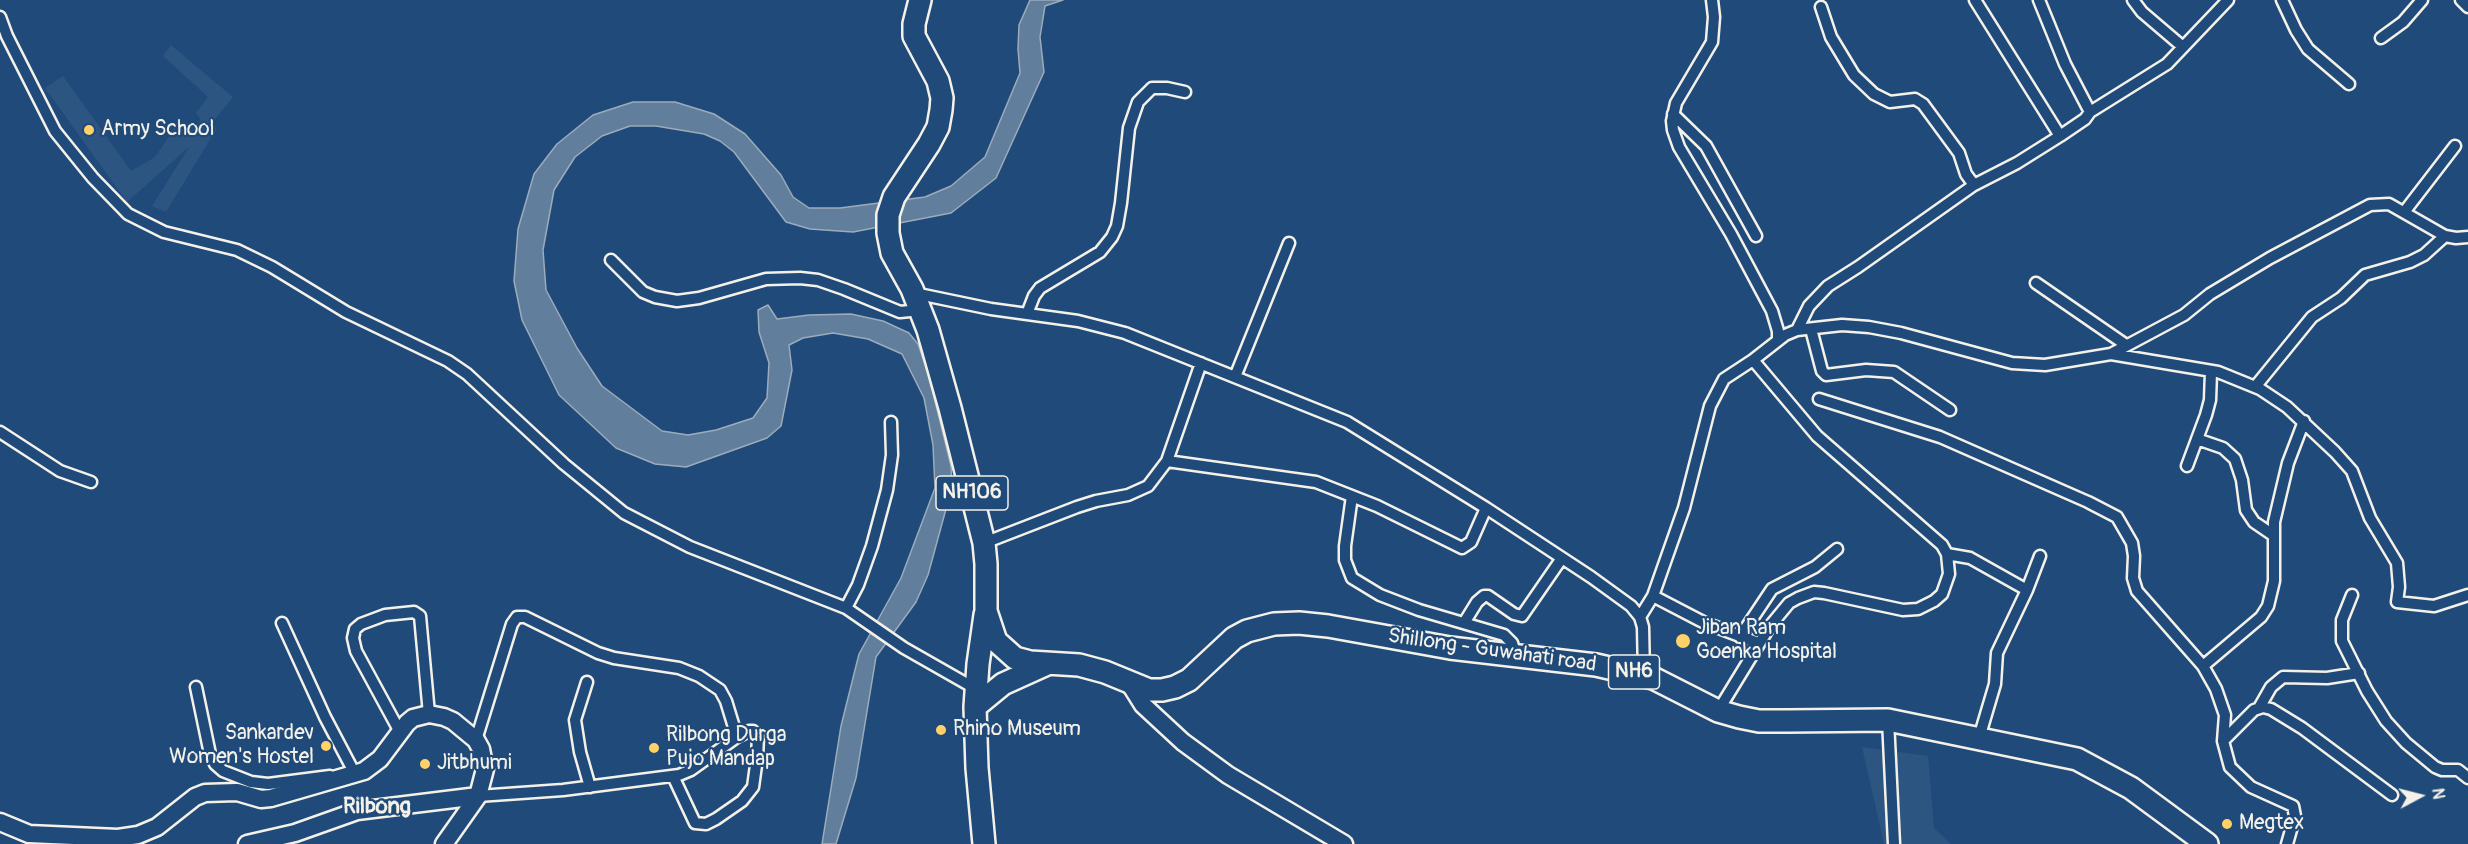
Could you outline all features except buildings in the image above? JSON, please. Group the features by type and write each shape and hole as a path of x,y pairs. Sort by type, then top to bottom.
{"highway":[{"name":"NH106","path":"920,0 914,24 914,36 938,81 942,98 938,127 894,197 888,215 888,233 892,253 915,297 943,378 984,543 986,611 976,698"},
{"name":"NH106","path":"986,611 996,641 1007,652 1023,661 1051,663"},
{"name":"Shillong - Guwahati road","path":"1051,663 1079,665 1105,672 1149,690 1175,687 1202,670 1234,638 1246,631 1274,624 1328,626 1450,648 1596,665 1644,674 1718,711 1760,721 1888,720 2077,759 2131,788 2207,844"},
{"name":"NH6","path":"976,698 1051,663"},
{"path":"976,698 978,768 984,844"}],"street":[{"path":"1712,0 1714,17 1712,42 1676,103 1672,114 1673,130 1679,147 1731,234 1772,311 1779,331 1778,340"},
{"path":"1975,0 2060,136"},
{"path":"2039,0 2065,64 2090,112"},
{"path":"2133,0 2142,12 2183,47"},
{"path":"1797,330 1809,306 1828,286 1974,185 2017,163 2085,119 2090,112 2167,64 2228,0"},
{"path":"2282,0 2296,30 2308,48 2349,84"},
{"path":"2381,38 2403,22 2422,0"},
{"path":"2461,0 2468,7"},
{"path":"1821,7 1831,38 1854,75 1874,94 1890,102 1915,99 1923,104 1959,153 1966,174 1974,185"},
{"path":"0,17 7,36 55,131 93,178 128,214 164,232 237,250 272,267 346,312 448,361 467,374 564,464 624,513 690,547 850,611 976,698"},
{"path":"1027,314 1040,288 1100,252 1112,237 1117,226 1121,203 1129,128 1138,102 1152,88 1167,88 1185,92"},
{"path":"1672,114 1706,146 1756,236"},
{"path":"2405,211 2455,146"},
{"path":"2111,354 2184,315 2218,288 2358,209 2370,205 2389,204 2405,211 2445,236 2468,237"},
{"path":"2255,387 2312,317 2341,298 2365,275 2410,262 2424,255 2445,236"},
{"path":"1234,376 1289,243"},
{"path":"611,260 643,292 677,301 699,298 759,280 800,278 818,280 900,312 915,297 1078,321 1125,333 1202,363 1347,422 1486,508 1616,594 1640,617 1643,627 1644,674"},
{"path":"2036,283 2126,345"},
{"path":"1640,617 1653,596 1684,508 1710,406 1724,378 1753,360 1778,340 1797,330 1842,325 1901,333 2001,361 2026,365 2111,354 2218,372 2255,387 2288,406 2352,471 2375,528 2397,563 2399,587 2397,602 2434,606 2468,595"},
{"path":"1811,329 1822,371 1826,375 1866,370 1894,372 1950,410"},
{"path":"1718,711 1758,643 1789,603 1814,592 1903,610 1925,607 1942,594 1949,574 1947,554 1942,546 1817,436 1753,360"},
{"path":"984,543 1086,504 1140,492 1155,480 1167,461 1202,363"},
{"path":"2187,465 2210,400 2211,372"},
{"path":"1819,399 1940,437 2088,502 2117,518 2132,543 2133,578 2137,591 2202,666 2222,703 2225,715 2223,741 2226,756 2237,776 2251,787 2293,807 2295,816 2287,844"},
{"path":"2202,666 2261,616 2268,606 2274,581 2273,535 2288,463 2304,421"},
{"path":"850,611 872,546 887,490 892,455 891,422"},
{"path":"0,432 60,471 91,482"},
{"path":"2197,439 2223,448 2235,459 2239,467 2246,510 2254,522 2273,535"},
{"path":"1167,461 1317,482 1377,506 1462,548 1471,542 1486,508"},
{"path":"1352,496 1345,546 1345,560 1352,578 1380,595 1419,610 1504,635 1512,643 1516,656"},
{"path":"1740,637 1772,589 1815,567 1837,549"},
{"path":"1947,554 1970,558 2027,590"},
{"path":"1979,738 1995,684 1997,653 2027,590 2040,556"},
{"path":"1464,623 1477,602 1484,596 1488,596 1514,614 1522,616 1562,558"},
{"path":"1653,596 1703,622 1758,643"},
{"path":"2352,596 2342,620 2341,631 2345,648 2367,691 2386,721 2406,743 2435,767 2462,771 2468,778"},
{"path":"400,732 356,651 353,638 355,629 361,624 385,615 414,612 420,616 429,714"},
{"path":"476,740 512,624 517,617 598,653 614,658 679,668 713,683 726,701 737,737"},
{"path":"282,623 325,717 355,774"},
{"path":"2223,741 2259,708 2271,687 2283,677 2327,678 2359,674"},
{"path":"1128,681 1143,705 1183,742 1228,775 1344,844"},
{"path":"587,682 575,720 580,752 590,787"},
{"path":"196,687 210,754 215,764 223,771 251,783 268,784 321,775 338,779"},
{"path":"2259,708 2271,709 2296,724 2392,795"},
{"path":"0,822 29,834 118,838 138,835 158,827 195,797 205,793 237,792 261,799 271,798 355,774 373,766 413,718 429,714 453,721 476,740 481,749 485,769 478,796 444,844"},
{"path":"1888,720 1894,844"},
{"path":"247,844 295,833 357,811 673,776 691,770 749,731 753,731 758,736 758,758 753,787 742,801 706,824 695,823 673,776"}],"shaded area":[{"path":"1030,0 1063,0 1045,6 1040,37 1044,72 996,178 951,213 853,232 810,229 786,222 734,152 720,141 704,134 656,126 630,126 602,136 575,157 554,190 543,250 546,290 577,348 602,386 662,431 688,435 716,430 753,418 767,398 769,363 759,332 758,310 768,305 777,319 809,315 851,314 883,321 909,333 918,344 928,373 951,466 952,487 928,575 916,602 876,657 856,778 836,844 822,844 841,726 859,654 901,578 935,488 933,445 924,398 902,354 868,339 833,333 803,338 789,345 792,370 781,426 767,438 686,467 655,464 616,448 559,395 522,320 514,281 518,229 534,174 557,144 593,115 633,102 675,102 714,114 745,134 781,175 793,197 809,208 840,208 925,197 951,186 985,157 1020,73 1019,25"},
{"name":"Army School","path":"171,45 233,97 211,124 217,128 166,212 152,206 189,147 127,202 45,88 63,76 131,171 155,157 176,126 189,133 201,120 196,113 208,97 163,56"},
{"path":"1862,747 1928,756 1934,828 1951,844 1884,844"}],"place":[{"name":"Army School","path":"89,130"},
{"name":"Jiban Ram Goenka Hospital","path":"1683,641"},
{"name":"Rhino Museum","path":"941,730"},
{"name":"Sankardev Women's Hostel","path":"326,746"},
{"name":"Rilbong Durga Pujo Mandap","path":"654,748"},
{"name":"Jitbhumi","path":"425,764"},
{"name":"Megtex","path":"2227,824"}],"district":[{"name":"Rilbong","path":"377,807"}]}
